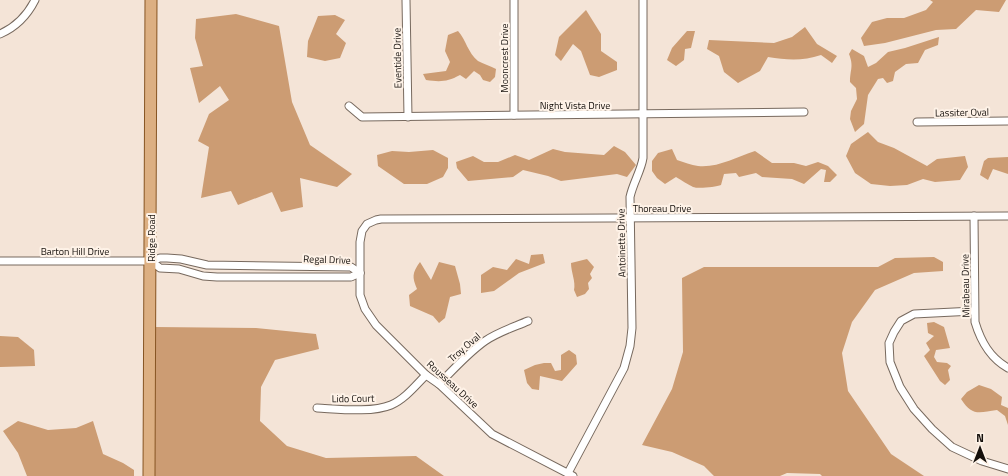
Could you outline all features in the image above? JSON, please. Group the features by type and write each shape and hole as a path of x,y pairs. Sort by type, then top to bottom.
{"main road":[{"name":"Ridge Road","path":"149,476 151,0"}],"street":[{"path":"0,34 10,30 20,22 27,14 35,0"},
{"name":"Eventide Drive","path":"406,0 408,117"},
{"name":"Mooncrest Drive","path":"514,0 514,115"},
{"name":"Antoinette Drive","path":"570,475 624,368 630,346 632,328 630,218 632,188 642,165 643,158 643,0"},
{"name":"Night Vista Drive","path":"349,106 362,117 804,112"},
{"name":"Lassiter Oval","path":"916,122 1008,121"},
{"name":"Mirabeau Drive","path":"974,216 975,322 979,336 985,348 994,358 1008,368"},
{"name":"Thoreau Drive","path":"360,272 360,242 362,231 367,224 376,220 1008,216"},
{"name":"Regal Drive","path":"151,261 166,258 181,259 207,265 351,267 360,272"},
{"name":"Barton Hill Drive","path":"0,261 151,261"},
{"name":"Regal Drive","path":"151,261 160,268 179,269 203,276 351,277 360,272"},
{"path":"239,266 239,276"},
{"name":"Rousseau Drive","path":"360,272 360,295 365,309 376,325 426,375 439,384 492,434 570,475"},
{"path":"974,311 914,314 901,321 889,343 890,362 900,387 914,409 932,429 952,447 982,461 1008,469"},
{"name":"Troy Oval","path":"439,384 472,351 486,340 528,321"},
{"name":"Lido Court","path":"317,408 376,409 392,404 407,393 426,375"}],"shaded area":[{"path":"930,0 1006,0 999,12 976,10 956,29 936,30 885,43 864,46 861,38 872,22 887,18 904,18 926,10 933,2"},
{"path":"586,10 601,34 601,51 617,62 617,70 599,77 590,75 581,51 573,44 561,61 555,55 559,37"},
{"path":"236,14 279,26 292,102 310,145 352,174 337,187 300,178 303,207 281,212 272,192 238,205 231,191 201,198 209,147 198,141 209,114 229,100 220,86 199,103 190,68 203,66 195,38 196,19"},
{"path":"335,15 345,20 336,34 346,43 340,58 325,61 307,57 308,41 318,16"},
{"path":"805,27 817,44 837,56 832,63 821,55 795,59 768,57 760,71 738,83 724,72 719,56 707,49 709,40 774,43 792,37"},
{"path":"458,31 469,50 478,61 496,69 495,77 490,82 483,80 480,75 474,71 466,79 460,75 443,81 426,80 423,74 446,71 450,62 445,51 448,35"},
{"path":"687,31 695,31 691,48 685,49 684,60 676,66 667,60 672,48"},
{"path":"939,37 938,45 925,50 918,63 906,64 895,72 893,81 887,83 883,78 878,79 868,95 864,124 855,132 850,119 851,111 857,99 856,88 850,82 852,65 849,54 852,49 864,56 868,67 876,63 888,52"},
{"path":"868,132 878,142 894,148 927,166 937,159 965,156 968,167 960,180 935,182 923,179 907,185 890,186 871,184 855,173 846,156 851,144"},
{"path":"614,146 625,152 636,165 627,177 617,174 561,181 523,170 513,177 468,181 457,168 456,162 473,156 484,162 498,162 515,155 529,160 553,149 565,152 604,155"},
{"path":"672,149 677,160 698,166 720,164 755,151 772,163 794,163 806,166 818,162 828,166 837,175 830,182 824,182 826,170 821,169 804,184 792,179 762,177 756,173 739,177 736,173 724,174 721,185 703,188 695,188 676,177 665,184 657,178 652,171 652,161 658,153"},
{"path":"433,150 448,158 448,168 443,177 427,184 404,184 378,166 377,155 392,151 409,152"},
{"path":"1008,157 1008,174 993,169 988,180 980,175 984,161 988,158"},
{"path":"543,254 545,263 519,273 494,291 481,293 481,275 493,267 507,270 516,259 529,264 531,255"},
{"path":"934,257 943,262 943,271 914,273 875,290 852,322 842,353 848,391 891,454 924,476 822,476 820,474 787,473 780,476 714,476 704,466 672,452 642,445 672,389 683,352 682,278 704,267 878,267 895,258"},
{"path":"587,259 594,267 590,274 592,278 588,283 589,289 585,294 577,297 574,290 571,263"},
{"path":"420,262 431,280 439,262 455,266 461,294 450,297 445,318 439,323 433,316 410,306 409,295 417,289 414,281 414,275 415,269"},
{"path":"934,322 944,327 950,348 936,350 934,357 937,362 947,363 951,366 948,370 950,380 945,385 940,381 924,356 930,350 926,343 934,336 928,333 927,323"},
{"path":"155,327 256,328 316,334 319,349 275,360 261,387 260,421 287,446 326,458 416,456 444,476 155,476"},
{"path":"0,336 18,337 34,350 35,366 0,367"},
{"path":"569,350 576,355 577,364 562,381 540,376 539,390 532,389 527,383 524,370 535,365 551,363 555,371 561,370 561,355"},
{"path":"979,385 991,389 1002,397 1001,405 1008,408 1008,425 1005,416 997,410 985,412 972,411 961,399 967,392"},
{"path":"18,421 48,430 76,428 93,421 103,454 134,470 134,476 27,476 18,453 3,431"}]}
